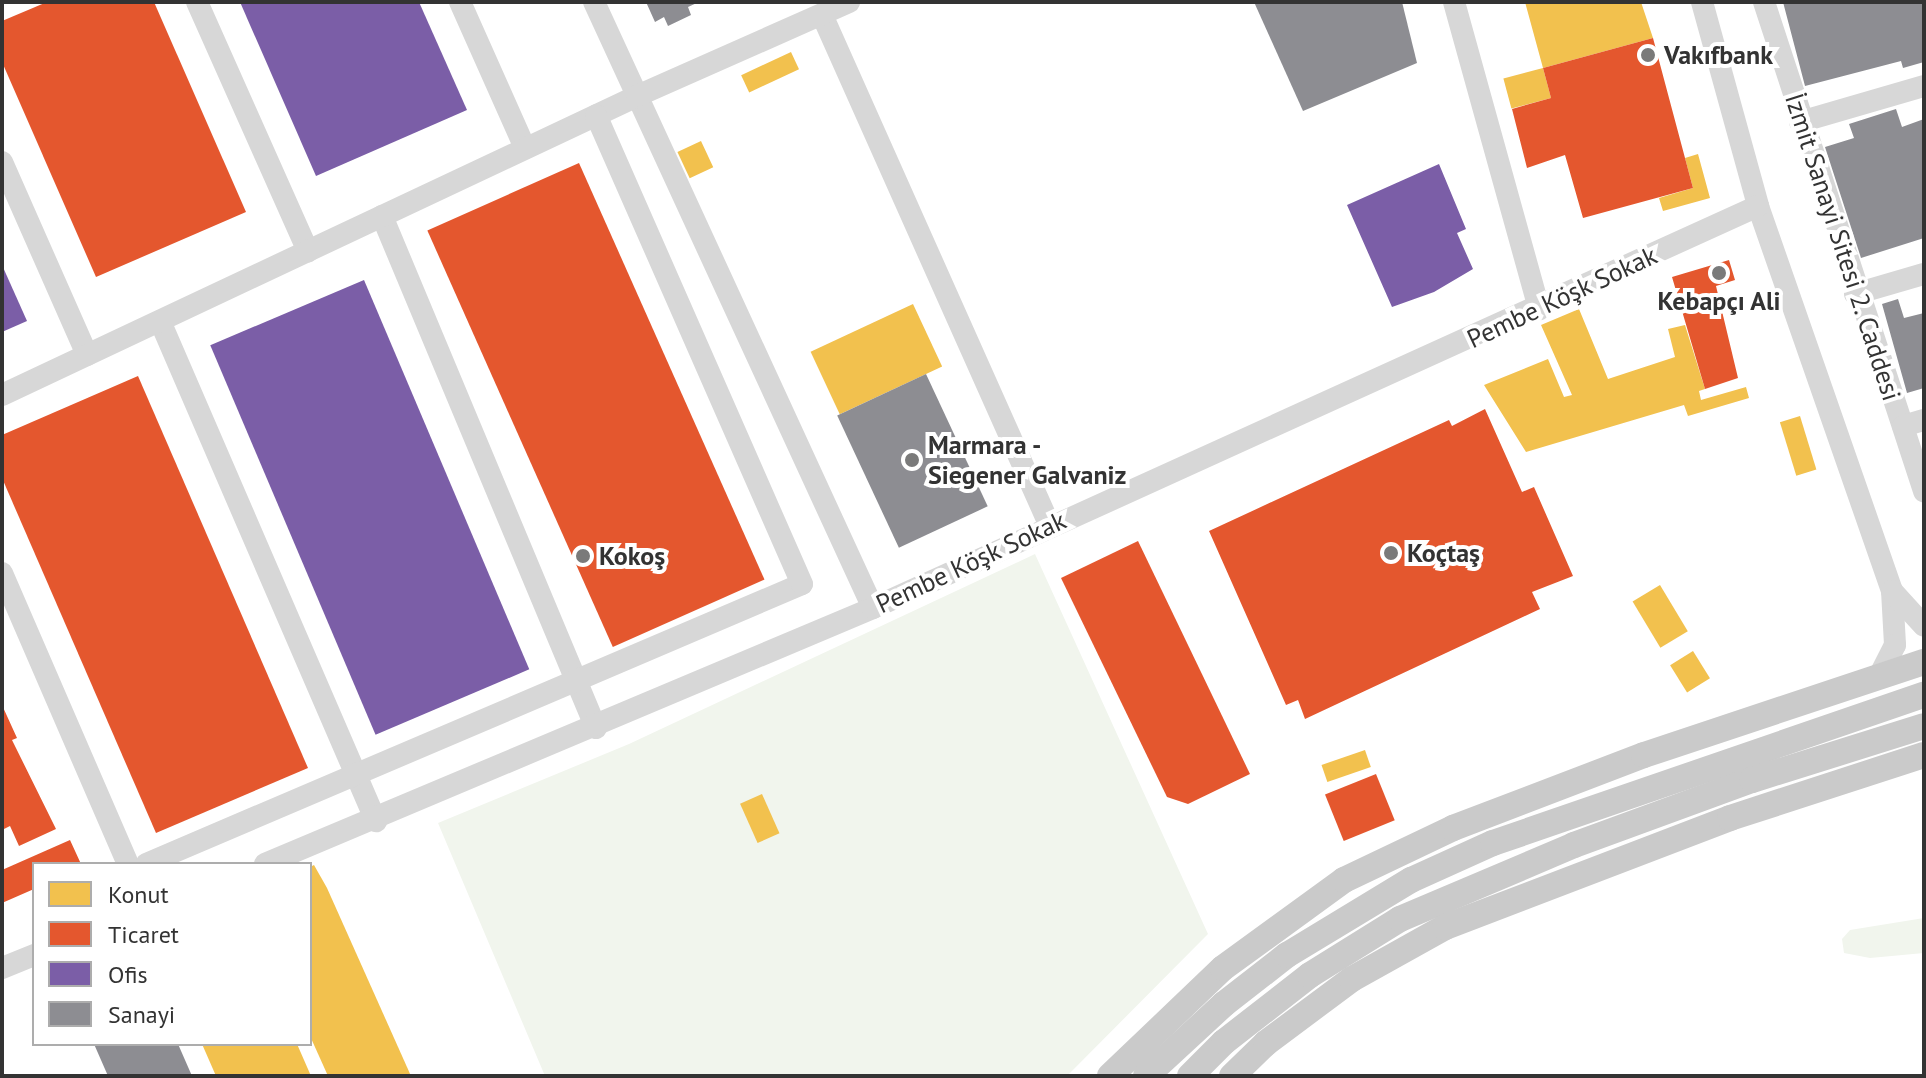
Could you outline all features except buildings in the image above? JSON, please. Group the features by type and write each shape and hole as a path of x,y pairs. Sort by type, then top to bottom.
{"main road":[{"path":"1110,1076 1223,968 1344,880 1453,828 1880,674 1924,662"},
{"path":"1146,1076 1224,1004 1344,917 1411,880 1558,819 1924,695"},
{"path":"1190,1076 1224,1042 1310,975 1400,919 1574,845 1752,780 1924,726"},
{"path":"1232,1076 1266,1043 1352,979 1445,927 1730,818 1924,755"}],"street":[{"path":"197,2 308,251"},
{"path":"460,2 525,148"},
{"path":"594,2 873,608"},
{"path":"2,395 596,115 823,17 849,2"},
{"path":"1454,2 1539,309"},
{"path":"1702,2 1758,206 1892,591 1895,645 1880,674"},
{"name":"İzmit Sanayi Sitesi 2. Caddesi","path":"1764,2 1855,294 1913,423 1924,491"},
{"path":"823,17 1049,524"},
{"path":"1800,122 1924,86"},
{"path":"151,862 802,584 596,115"},
{"path":"2,162 87,355"},
{"name":"Pembe Köşk Sokak","path":"270,862 376,821 873,608 1049,524 1539,309 1758,206"},
{"path":"382,216 596,728"},
{"path":"1855,294 1924,274"},
{"path":"160,321 376,821"},
{"path":"2,573 127,862"},
{"path":"1892,591 1924,626"},
{"path":"2,968 32,956"}],"shaded area":[{"path":"1035,554 1208,934 1067,1076 545,1076 438,823 629,744"},
{"path":"1924,918 1924,953 1870,958 1844,953 1842,939 1850,930"}],"place":[{"name":"Vakıfbank","path":"1648,55"},
{"name":"Kebapçı Ali","path":"1719,273"},
{"name":"Marmara - Siegener Galvaniz","path":"912,460"},
{"name":"Koçtaş","path":"1391,553"},
{"name":"Kokoş","path":"583,556"}]}
